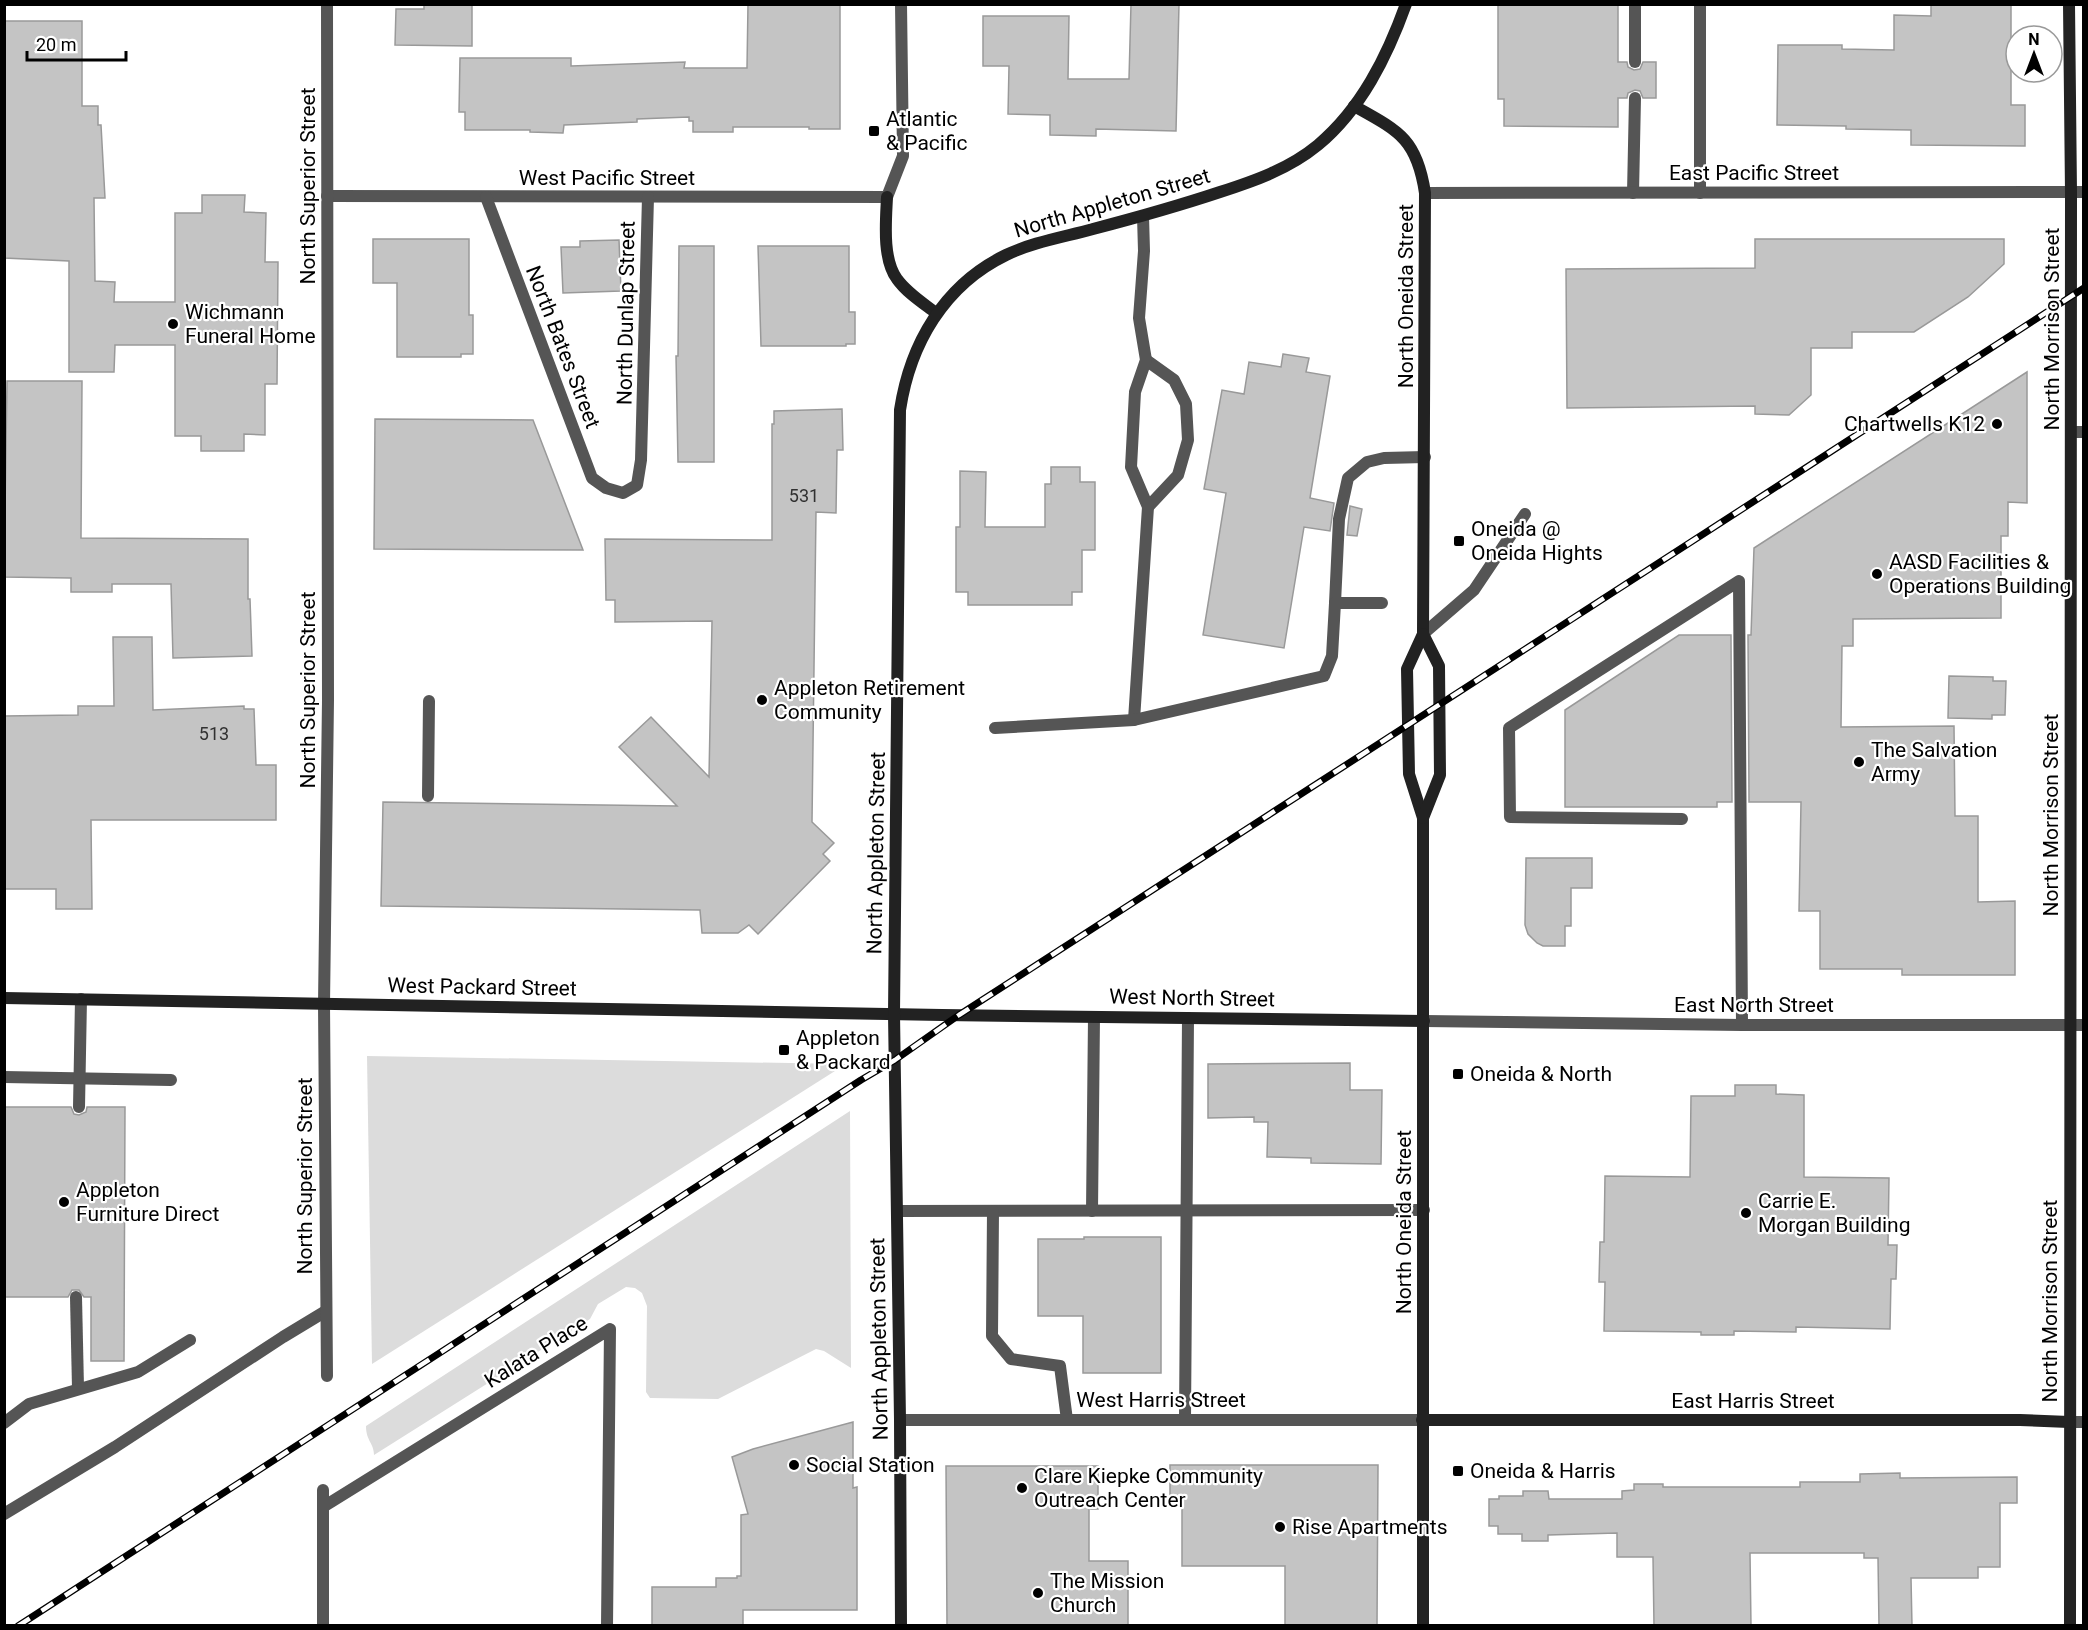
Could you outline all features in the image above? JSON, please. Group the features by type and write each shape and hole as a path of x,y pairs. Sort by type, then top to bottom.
{"main road":[{"path":"1354,106 1386,56 1406,4"},
{"name":"North Morrison Street","path":"2069,4 2077,193 2077,432 2070,1025 2070,1626"},
{"name":"North Oneida Street","path":"1354,106 1399,132 1418,161 1425,193 1423,634 1407,669 1409,774 1423,818 1423,1626"},
{"name":"North Appleton Street","path":"901,1626 894,1014 900,410 904,385 926,329 936,313 965,280 1005,255 1027,246 1143,216 1245,184 1293,163 1317,146 1354,106"},
{"path":"887,196 886,233 890,263 896,278 936,313"},
{"name":"North Oneida Street","path":"1423,634 1439,666 1440,775 1423,818"},
{"name":"West Packard Street","path":"4,998 959,1015"},
{"name":"West North Street","path":"959,1015 1424,1021"},
{"name":"East Harris Street","path":"1422,1420 2020,1420 2069,1422"}],"street":[{"name":"North Superior Street","path":"327,4 328,700 324,1004 327,1376"},
{"path":"887,196 903,156 901,4"},
{"path":"1635,4 1635,62"},
{"path":"1700,4 1700,193"},
{"path":"1633,193 1635,98"},
{"name":"East Pacific Street","path":"1425,193 2077,193"},
{"name":"West Pacific Street","path":"327,196 887,196"},
{"name":"North Bates Street","path":"486,197 592,478 606,488 623,493"},
{"name":"North Dunlap Street","path":"623,493 637,485 641,460 648,197"},
{"path":"1134,720 1148,507 1131,467 1135,392 1146,360 1139,318 1144,251 1143,216"},
{"path":"1146,360 1174,380 1186,404 1188,440 1178,475 1148,507"},
{"path":"995,728 1134,720 1324,676 1332,656 1339,519 1348,478 1367,462 1384,458 1425,457"},
{"path":"1423,634 1474,590 1525,514"},
{"path":"1682,819 1510,817 1509,728 1739,581 1742,1025"},
{"path":"1335,603 1383,603"},
{"path":"428,796 429,701"},
{"path":"79,1107 81,999"},
{"path":"1092,1211 1094,1017"},
{"path":"1185,1420 1188,1018"},
{"name":"East North Street","path":"1424,1021 1742,1025 2084,1025"},
{"path":"4,1077 171,1080"},
{"path":"897,1211 1424,1210"},
{"path":"993,1211 992,1336 1011,1359 1060,1366 1067,1420"},
{"path":"76,1297 78,1388"},
{"path":"4,1514 115,1448 326,1311"},
{"name":"Kalata Place","path":"323,1507 610,1329 607,1626"},
{"path":"4,1423 29,1404 138,1372 190,1340"},
{"name":"West Harris Street","path":"900,1420 1422,1420"},
{"name":"East Harris Street","path":"2069,1422 2084,1422"},
{"path":"322,1626 323,1490"}],"shaded area":[{"path":"367,1056 846,1064 372,1364"},
{"path":"850,1111 851,1368 824,1351 816,1349 718,1399 650,1398 646,1392 647,1306 642,1293 635,1288 626,1287 598,1304 590,1319 374,1455 366,1426"}],"building":[{"path":"424,4 472,4 472,46 395,45 396,9 424,9"},
{"path":"748,4 840,4 840,129 733,127 733,132 693,132 693,121 689,121 689,117 564,125 563,133 530,132 530,130 465,130 465,112 459,112 460,58 571,58 571,66 685,62 684,68 747,68"},
{"path":"1131,4 1179,4 1176,131 1096,129 1096,136 1050,135 1050,115 1008,114 1009,66 983,66 983,16 1069,16 1068,79 1129,79"},
{"path":"1498,4 1618,4 1618,62 1627,62 1628,67 1634,70 1640,69 1643,62 1656,62 1656,98 1643,98 1640,91 1635,90 1628,93 1627,98 1618,98 1618,127 1504,126 1504,99 1498,99"},
{"path":"1931,4 2011,4 2011,24 2004,24 2004,84 2011,84 2011,105 2025,105 2025,146 1911,145 1911,130 1777,125 1778,45 1842,45 1842,49 1894,50 1894,15 1931,16"},
{"path":"4,21 82,21 82,106 98,106 105,198 94,198 95,281 115,282 114,302 175,302 175,213 202,213 202,195 245,195 244,212 266,213 265,262 278,262 277,384 265,384 265,435 244,434 244,451 201,451 201,436 175,436 175,345 115,345 114,372 69,372 69,261 4,258"},
{"path":"373,239 469,239 469,315 473,315 473,354 461,354 461,357 397,357 397,283 373,283"},
{"path":"1755,239 2004,239 2004,264 1968,297 1914,332 1852,332 1852,348 1811,348 1811,395 1789,415 1755,414 1755,406 1567,408 1566,269 1755,268"},
{"path":"619,240 621,291 563,293 561,247 580,247 580,241"},
{"path":"679,246 714,246 714,462 678,462 676,356 678,356"},
{"path":"758,246 849,246 849,312 855,312 855,344 846,344 846,346 761,346"},
{"path":"1283,354 1309,358 1306,372 1330,376 1310,498 1334,503 1330,531 1304,527 1284,648 1203,635 1226,493 1204,489 1222,390 1244,394 1249,362 1281,367"},
{"path":"2027,372 2027,503 2008,502 2008,536 2001,536 2001,618 1853,619 1853,646 1842,646 1841,727 1954,726 1955,816 1978,816 1978,902 2015,901 2015,975 1902,975 1902,969 1820,969 1820,911 1799,911 1801,802 1749,802 1748,635 1751,635 1754,548"},
{"path":"7,381 82,381 81,538 248,539 248,599 250,599 252,656 173,658 171,584 112,584 112,592 71,592 71,578 4,577"},
{"name":"Appleton Retirement Community","path":"842,409 843,450 837,450 836,513 816,512 812,822 834,843 823,854 830,861 758,934 749,925 738,933 702,933 700,910 381,906 383,802 677,806 619,747 651,717 709,777 712,621 615,622 615,600 606,600 605,539 772,540 774,411"},
{"path":"375,419 533,420 583,550 374,549"},
{"path":"1051,467 1080,467 1080,482 1095,482 1095,550 1082,550 1082,592 1072,592 1072,605 968,605 968,592 956,592 956,527 960,527 960,471 986,472 985,527 1045,527 1045,484 1051,484"},
{"path":"1350,506 1362,509 1357,536 1347,535"},
{"path":"1679,635 1731,635 1732,802 1717,802 1717,807 1565,807 1565,710"},
{"path":"113,637 152,637 153,710 244,706 244,709 254,709 256,765 276,765 276,820 91,820 92,909 56,909 56,889 4,889 4,716 78,715 78,706 114,706"},
{"path":"1949,676 1993,677 1993,681 2006,681 2005,715 1992,715 1992,719 1948,718"},
{"path":"1526,858 1592,858 1592,888 1571,888 1571,926 1565,926 1565,946 1543,946 1528,934 1525,925"},
{"path":"1350,1063 1350,1090 1382,1090 1381,1164 1311,1163 1311,1158 1267,1157 1268,1122 1254,1122 1254,1117 1208,1118 1208,1064"},
{"name":"Carrie E. Morgan Building","path":"1735,1085 1776,1085 1776,1094 1804,1095 1804,1177 1889,1178 1888,1245 1897,1245 1896,1279 1891,1279 1890,1329 1796,1327 1796,1332 1734,1331 1734,1335 1701,1335 1701,1332 1604,1331 1605,1282 1599,1282 1600,1242 1604,1242 1605,1176 1690,1177 1691,1096 1735,1096"},
{"name":"Appleton Furniture Direct","path":"4,1107 71,1107 74,1114 79,1115 86,1112 87,1107 125,1107 124,1361 91,1361 91,1297 84,1297 79,1290 72,1290 68,1297 4,1297"},
{"path":"1084,1237 1161,1237 1161,1373 1083,1373 1083,1316 1038,1316 1038,1239 1084,1239"},
{"path":"853,1422 853,1488 857,1487 857,1610 743,1610 743,1626 652,1626 652,1587 716,1587 716,1578 741,1576 741,1515 748,1514 732,1457 753,1449"},
{"name":"Rise Apartments","path":"1170,1465 1378,1465 1377,1626 1285,1626 1285,1566 1182,1566 1182,1506 1170,1506"},
{"path":"946,1466 1098,1466 1098,1509 1089,1509 1089,1561 1128,1561 1128,1626 947,1626"},
{"path":"1900,1473 1900,1478 2017,1477 2017,1503 2000,1503 2000,1567 1978,1567 1978,1578 1911,1578 1912,1626 1879,1626 1878,1558 1864,1558 1864,1553 1750,1553 1751,1626 1654,1626 1653,1557 1617,1557 1617,1533 1548,1535 1548,1541 1522,1541 1522,1534 1498,1534 1498,1526 1489,1526 1489,1499 1499,1499 1499,1496 1523,1496 1523,1491 1548,1491 1549,1499 1622,1499 1622,1491 1634,1490 1634,1484 1663,1484 1663,1487 1800,1487 1800,1482 1860,1482 1860,1474"}],"railway":[{"path":"18,1626 2084,288"}],"place":[{"name":"Atlantic & Pacific","path":"874,131"},
{"name":"Wichmann Funeral Home","path":"173,324"},
{"name":"Chartwells K12","path":"1997,424"},
{"name":"Oneida @ Oneida Hights","path":"1459,541"},
{"name":"AASD Facilities & Operations Building","path":"1877,574"},
{"name":"Appleton Retirement Community","path":"762,700"},
{"name":"The Salvation Army","path":"1859,762"},
{"name":"Appleton & Packard","path":"784,1050"},
{"name":"Oneida & North","path":"1458,1074"},
{"name":"Appleton Furniture Direct","path":"64,1202"},
{"name":"Carrie E. Morgan Building","path":"1746,1213"},
{"name":"Social Station","path":"794,1465"},
{"name":"Oneida & Harris","path":"1458,1471"},
{"name":"Clare Kiepke Community Outreach Center","path":"1022,1488"},
{"name":"Rise Apartments","path":"1280,1527"},
{"name":"The Mission Church","path":"1038,1593"}]}
